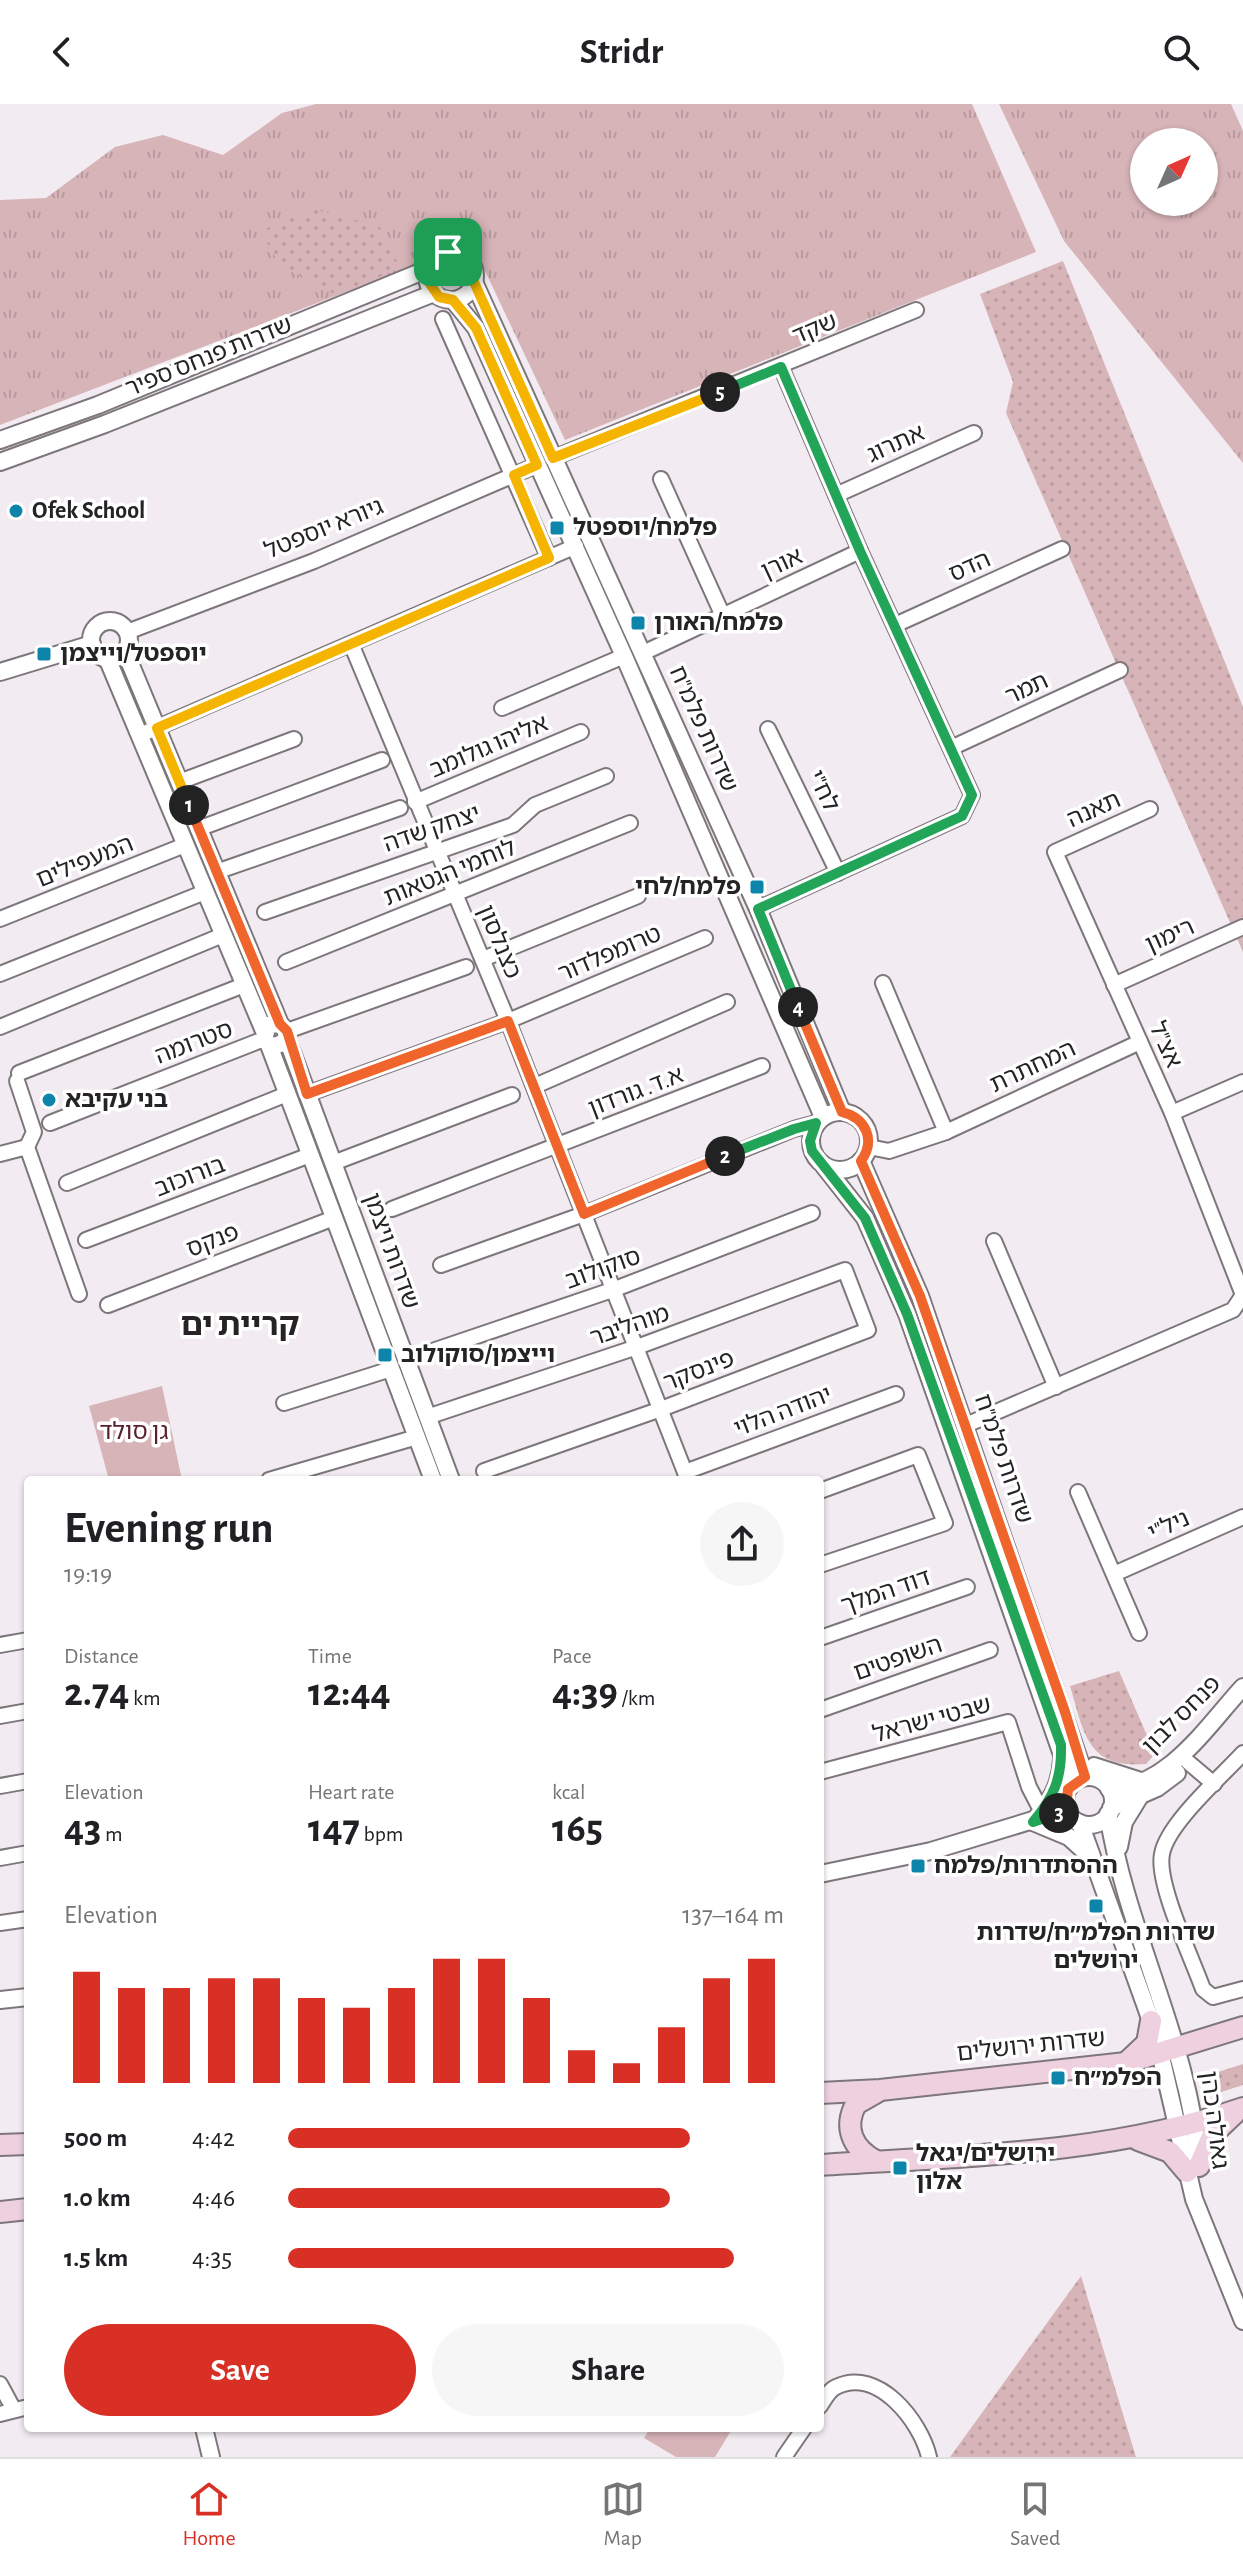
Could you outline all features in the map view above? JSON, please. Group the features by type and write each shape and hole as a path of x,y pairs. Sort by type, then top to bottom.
{"main road":[{"path":"1126,2063 1147,2043 1151,2021"},
{"name":"שדרות ירושלים","path":"824,2093 880,2090 1126,2063 1243,2027"},
{"path":"876,2161 857,2146 849,2125 856,2104 880,2090"},
{"path":"824,2165 1130,2139 1240,2109"},
{"path":"1130,2139 1161,2146 1193,2169 1213,2134 1240,2109"},
{"path":"0,2145 24,2144"},
{"path":"0,2212 24,2209"}],"street":[{"name":"שדרות פנחס ספיר","path":"0,440 98,405 428,269 441,254 456,253 473,267 474,282"},
{"path":"428,269 428,281 434,293 453,300 466,294 474,282"},
{"name":"שדרות פלמ\"ח","path":"474,282 758,909 842,1112"},
{"name":"שדרות פנחס ספיר","path":"0,462 105,424 434,293"},
{"name":"שדרות פלמ\"ח","path":"453,300 476,328 576,546 820,1120"},
{"name":"שקד","path":"553,458 916,310"},
{"path":"443,319 549,558"},
{"path":"758,909 962,816 972,795 860,551 781,367"},
{"name":"אתרוג","path":"836,495 974,433"},
{"name":"גיורא יוספטל","path":"127,632 314,561 537,465"},
{"path":"661,479 723,616"},
{"path":"139,736 576,546"},
{"name":"הדס","path":"895,625 1062,549"},
{"name":"אורן","path":"643,653 860,551"},
{"path":"107,621 119,623 127,632 125,651 107,658 97,653 92,644 93,632 107,621"},
{"path":"0,672 92,644"},
{"name":"כצנלסון","path":"352,646 535,1086 687,1476"},
{"name":"שדרות ויצמן","path":"125,651 284,1031 333,1163 432,1476"},
{"path":"502,708 624,656"},
{"name":"שדרות ויצמן","path":"107,658 244,985 334,1218 398,1364 427,1417 449,1476"},
{"name":"תמר","path":"951,748 1120,670"},
{"name":"לח\"י","path":"768,729 838,873"},
{"name":"אליהו גולומב","path":"415,802 581,732"},
{"path":"179,782 294,739"},
{"path":"198,829 382,760"},
{"name":"יצחק שדה","path":"265,912 513,825 535,805 606,776"},
{"path":"216,872 400,808"},
{"name":"תאנה","path":"1055,852 1150,809"},
{"name":"לוחמי הגטאות","path":"286,962 630,823"},
{"name":"המעפילים","path":"0,919 185,845"},
{"name":"אצ\"ל","path":"966,1425 1233,1310 1243,1295 1237,1256 1055,852"},
{"path":"0,974 205,892"},
{"path":"483,959 638,896"},
{"name":"רימון","path":"1114,985 1243,927"},
{"path":"0,1027 223,935"},
{"name":"טרומפלדור","path":"307,1094 508,1021 705,938"},
{"path":"265,1039 268,1025 284,1031 466,967"},
{"path":"883,983 946,1132"},
{"path":"79,1294 27,1147 34,1132 18,1077 244,985"},
{"path":"535,1086 727,1002"},
{"name":"סטרומה","path":"50,1123 265,1039"},
{"name":"המחתרת","path":"865,1154 889,1151 946,1132 1140,1042"},
{"name":"א.ד. גורדון","path":"392,1209 762,1066"},
{"path":"1172,1113 1243,1082"},
{"path":"67,1183 287,1094"},
{"path":"333,1163 512,1095"},
{"path":"441,1265 584,1214 794,1129 842,1112 851,1115 866,1128 865,1154 842,1171 824,1166 817,1159 810,1141 820,1120"},
{"path":"0,1154 27,1147"},
{"name":"שדרות פלמ\"ח","path":"865,1154 920,1296 1065,1712 1079,1780"},
{"name":"בורוכוב","path":"86,1240 310,1155"},
{"name":"שדרות פלמ\"ח","path":"824,1166 865,1218 907,1314 1061,1745 1079,1780"},
{"name":"סוקולוב","path":"284,1403 615,1289 812,1213"},
{"name":"פנקס","path":"108,1305 334,1218"},
{"path":"994,1241 1056,1387"},
{"name":"מוהליבר","path":"427,1417 637,1347 845,1270"},
{"name":"פינסקר","path":"484,1471 661,1409 868,1330 845,1270"},
{"name":"יהודה הלוי","path":"687,1476 896,1394"},
{"path":"283,1476 417,1437"},
{"path":"824,1490 918,1455 945,1523 824,1564"},
{"path":"1078,1492 1139,1633"},
{"name":"ניל\"י","path":"1114,1574 1243,1517"},
{"name":"דוד המלך","path":"824,1637 967,1587"},
{"path":"0,1645 24,1641"},
{"name":"השופטים","path":"824,1709 990,1650"},
{"name":"פנחס לבון","path":"1110,1811 1143,1789 1168,1767 1243,1687"},
{"name":"פנחס לבון","path":"1109,1789 1157,1788 1188,1762 1243,1703"},
{"path":"0,1716 24,1712"},
{"path":"1065,1712 1081,1748 1096,1769 1143,1789 1124,1822 1119,1868"},
{"name":"שבטי ישראל","path":"824,1771 1008,1722 1037,1817"},
{"path":"1037,1817 1061,1778 1061,1745"},
{"path":"1243,1753 1174,1830 1162,1851 1161,1873 1203,1989 1213,1997 1243,1989"},
{"path":"1188,1762 1214,1784"},
{"path":"1169,2051 1151,2021 1080,1823 1066,1810 1065,1796 1079,1780 1102,1781 1109,1789 1119,1868 1169,2051 1185,2125"},
{"path":"0,1786 24,1782"},
{"path":"824,1873 931,1851 1066,1810"},
{"path":"1080,1823 1098,1823 1110,1811"},
{"path":"1037,1817 1069,1837 1095,1863"},
{"path":"0,1858 24,1854"},
{"path":"0,1923 24,1920"},
{"path":"0,2000 24,1997"},
{"name":"גאולה כהן","path":"1185,2125 1193,2169 1194,2199 1243,2321"},
{"path":"824,2400 833,2387 855,2381 887,2394 916,2421 929,2457"},
{"path":"0,2384 14,2410"},
{"path":"205,2432 211,2457"},
{"path":"784,2457 801,2432"}],"green space":[{"path":"316,104 972,104 1036,252 565,440 469,237 416,265 0,425 0,200 46,198 115,147 163,135 223,155 282,113"},
{"path":"999,104 1231,104 1243,131 1243,463 1064,241"},
{"path":"312,209 379,226 400,268 337,295 280,266 261,231"},
{"path":"1063,261 1243,707 1243,952 1006,413 1013,382 980,294"},
{"name":"גן סולד","path":"162,1386 181,1476 108,1476 89,1406"},
{"path":"1119,1671 1155,1754 1146,1764 1111,1761 1100,1754 1085,1733 1070,1686"},
{"path":"1243,2064 1243,2085 1221,2092 1215,2073"},
{"path":"1081,2276 1136,2457 950,2457"},
{"path":"648,2432 730,2432 715,2457 676,2457 644,2438"}],"place":[{"name":"Ofek School","path":"16,511"},
{"name":"פלמח/יוספטל","path":"557,528"},
{"name":"פלמח/האורן","path":"638,623"},
{"name":"יוספטל/וייצמן","path":"44,654"},
{"name":"פלמח/לחי","path":"757,887"},
{"name":"בני עקיבא","path":"49,1100"},
{"name":"וייצמן/סוקולוב","path":"385,1355"},
{"name":"ההסתדרות/פלמח","path":"918,1866"},
{"name":"שדרות הפלמ״ח/שדרות ירושלים","path":"1096,1906"},
{"name":"הפלמ״ח","path":"1058,2078"},
{"name":"ירושלים/יגאל אלון","path":"900,2168"}],"district":[{"name":"קריית ים","path":"240,1325"}],"route":[{"path":"448,252 463,255 473,267 474,282 553,458 781,367 860,551 972,795 969,807 962,816 758,909 842,1112 860,1120 866,1128 869,1147 861,1161 920,1296 1085,1777 1072,1783 1068,1789 1066,1810 1033,1822 1049,1803 1061,1778 1061,1745 907,1314 865,1218 812,1151 810,1141 816,1123 794,1129 584,1214 508,1021 307,1094 287,1039 287,1031 280,1024 157,728 549,558 514,475 537,465 476,328 453,300 434,293 428,281 430,263 448,252"}]}
